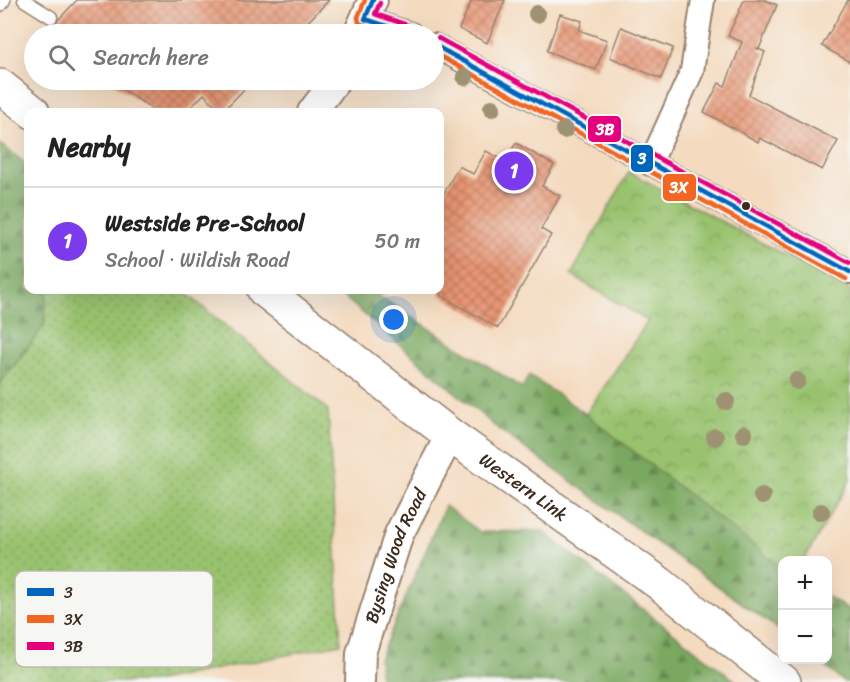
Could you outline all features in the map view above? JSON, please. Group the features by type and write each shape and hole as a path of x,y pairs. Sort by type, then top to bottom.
{"main road":[{"path":"0,86 28,108"},
{"name":"Western Link","path":"269,294 450,435 659,584 784,682"}],"street":[{"path":"650,164 692,71 703,0"},
{"path":"365,18 382,24"},
{"path":"444,51 850,272"},
{"path":"315,108 328,90"},
{"name":"Bysing Wood Road","path":"360,682 361,653 399,534 450,435"}],"lane":[{"path":"0,5 4,0"},
{"path":"24,0 51,17"}],"green space":[{"path":"0,144 24,162 24,294 47,294 44,326 0,384"},
{"path":"629,172 850,290 850,481 806,556 778,556 778,565 586,414 648,321 571,275"},
{"path":"47,294 187,294 328,410 341,644 152,682 0,682 0,384 44,326"},
{"path":"341,294 376,294 522,388 529,375 586,414 778,565 778,629 498,429"},
{"path":"445,506 480,532 542,531 737,682 380,682 379,659"},
{"path":"832,599 850,610 850,682 844,682 822,664 832,664"}],"building":[{"path":"77,0 329,0 306,24 54,24"},
{"path":"472,0 505,0 487,43 459,29"},
{"path":"744,0 765,0 777,5 759,49 756,48 765,52 749,95 838,141 822,170 760,138 758,142 704,112 719,83 725,86 742,42 728,36"},
{"path":"850,0 850,62 822,46"},
{"path":"560,14 582,21 579,30 607,40 596,70 547,51"},
{"path":"621,27 673,48 661,79 610,57"},
{"path":"123,90 243,90 226,108 218,108 204,94 190,108 151,108"},
{"path":"516,143 554,165 542,186 560,196 541,229 551,235 498,328 440,295 444,294 444,193 459,166 473,174 486,151 505,161"}],"transit line":[{"name":"3X","path":"362,24 359,23 358,17 365,0"},
{"name":"3","path":"373,0 365,19 380,24"},
{"name":"3B","path":"380,3 375,14 404,24"},
{"name":"3B","path":"444,41 850,263"},
{"name":"3","path":"444,50 850,272"},
{"name":"3X","path":"444,58 846,279"}],"place":[{"name":"Westside Pre-School","path":"514,171"}]}
